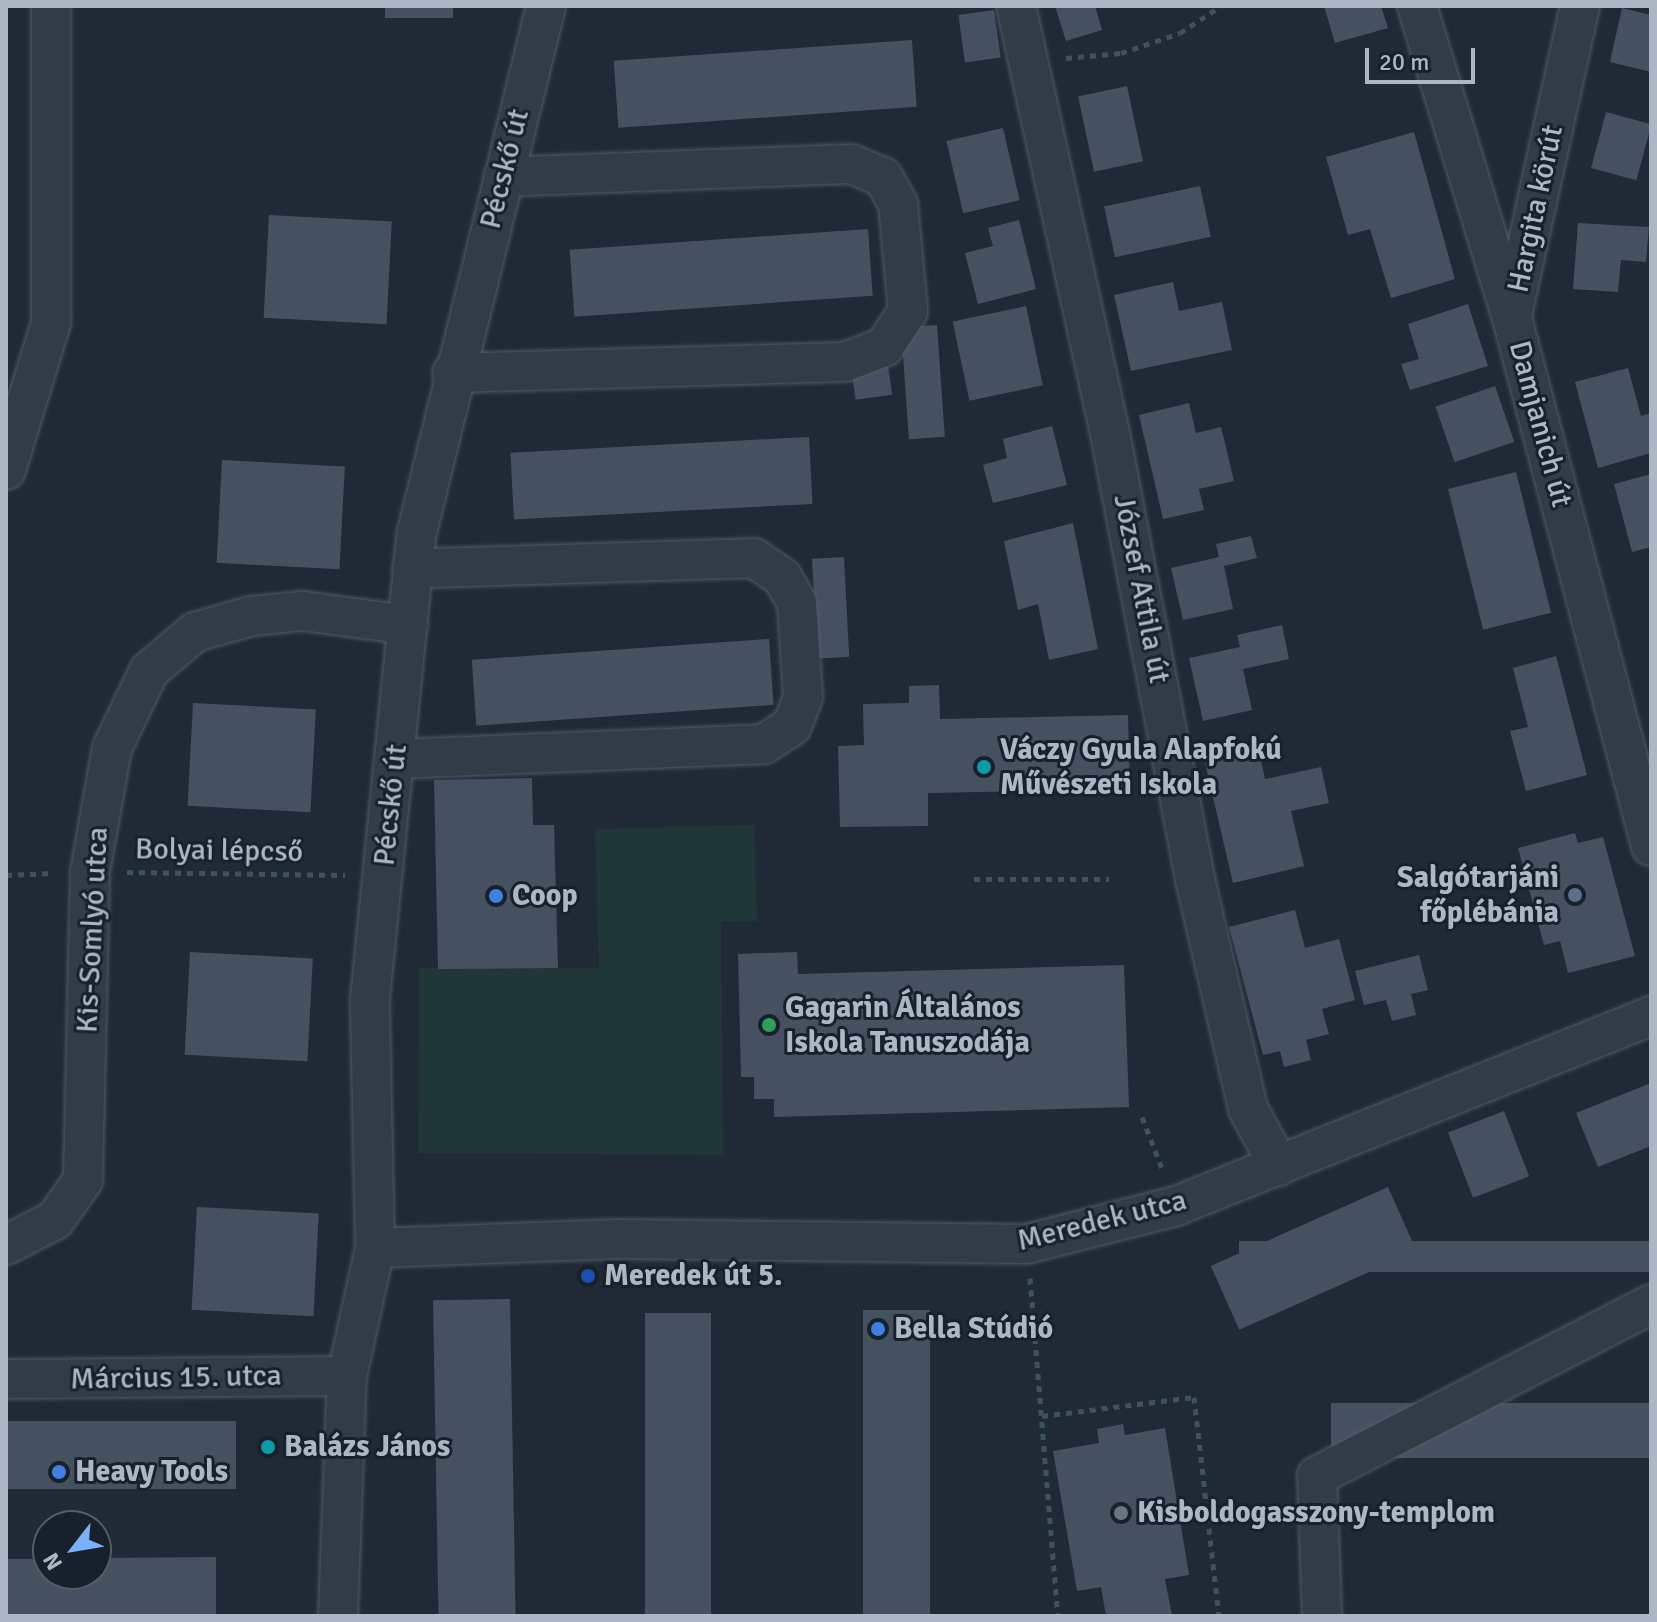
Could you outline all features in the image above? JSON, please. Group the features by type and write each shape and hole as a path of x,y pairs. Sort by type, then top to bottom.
{"street":[{"path":"6,470 51,323 51,6"},
{"name":"Pécskő út","path":"338,1616 347,1376 375,1248 368,1065 412,569 452,373 546,6"},
{"name":"József Attila út","path":"1016,6 1141,586 1195,879 1248,1109 1279,1166"},
{"name":"Damjanich út","path":"1417,6 1512,318 1651,846"},
{"name":"Hargita körút","path":"1512,318 1580,6"},
{"path":"452,373 845,362 884,347 908,311 898,204 883,177 850,164 503,177"},
{"path":"396,759 764,744 792,726 803,697 797,603 782,577 754,558 412,569"},
{"name":"Kis-Somlyó utca","path":"6,1245 55,1220 83,1180 90,872 112,748 129,705 174,644 219,622 277,611 408,625"},
{"name":"Meredek utca","path":"375,1248 619,1239 1027,1244 1176,1206 1651,1016"},
{"path":"1322,1616 1317,1476 1651,1304"},
{"name":"Március 15. utca","path":"6,1379 347,1376"}],"path":[{"path":"1027,53 1078,59 1121,53 1180,33 1221,6"},
{"name":"Bolyai lépcső","path":"6,875 90,872 383,875"},
{"path":"974,879 1109,879"},
{"path":"1142,1117 1176,1206"},
{"path":"1027,1244 1058,1616"},
{"path":"1042,1416 1194,1397 1219,1616"}],"green space":[{"path":"754,825 757,921 721,922 723,1155 418,1153 419,968 599,968 595,829"}],"building":[{"path":"385,6 453,6 453,18 385,18"},
{"path":"1055,6 1095,6 1102,30 1066,41"},
{"path":"1324,6 1381,6 1388,28 1335,43"},
{"path":"1622,8 1651,15 1651,72 1610,62"},
{"path":"994,10 1001,58 965,63 958,15"},
{"path":"912,40 917,107 618,128 614,61"},
{"path":"1127,86 1143,161 1094,172 1078,96"},
{"path":"1606,112 1651,124 1636,180 1591,168"},
{"path":"1003,128 1020,200 963,213 946,141"},
{"path":"1414,132 1455,279 1391,298 1370,229 1348,235 1326,157"},
{"path":"1200,186 1211,237 1115,257 1104,206"},
{"path":"269,215 392,221 386,324 264,318"},
{"path":"1019,220 1036,289 978,304 965,253 993,246 988,228"},
{"path":"1578,223 1649,227 1646,262 1621,260 1618,292 1573,289"},
{"path":"868,229 873,296 574,317 570,250"},
{"path":"1173,282 1179,311 1222,302 1232,350 1131,371 1114,295"},
{"path":"1468,304 1488,366 1410,390 1401,364 1419,359 1408,324"},
{"path":"1026,306 1043,385 969,401 953,322"},
{"path":"937,325 945,437 909,439 901,328"},
{"path":"888,365 892,395 856,400 851,370"},
{"path":"1628,368 1641,416 1651,413 1651,453 1598,468 1575,382"},
{"path":"1495,386 1514,442 1455,462 1435,407"},
{"path":"1189,403 1196,433 1221,427 1234,481 1199,489 1204,510 1163,519 1139,415"},
{"path":"1052,426 1067,485 993,503 983,465 1007,458 1003,439"},
{"path":"809,437 813,504 514,520 510,453"},
{"path":"222,460 345,466 339,569 217,563"},
{"path":"1516,472 1551,613 1483,630 1448,489"},
{"path":"1651,474 1651,547 1632,552 1614,484"},
{"path":"1073,523 1098,649 1049,660 1038,604 1018,610 1004,541"},
{"path":"1251,536 1257,558 1224,566 1233,609 1183,620 1171,568 1219,557 1216,544"},
{"path":"844,557 849,657 817,659 812,559"},
{"path":"1282,625 1289,659 1243,669 1252,710 1203,721 1189,658 1240,647 1237,635"},
{"path":"769,639 774,705 476,726 472,660"},
{"path":"1556,656 1587,775 1526,791 1510,731 1528,727 1513,668"},
{"name":"Váczy Gyula Alapfokú Művészeti Iskola","path":"939,685 940,719 1128,715 1130,789 928,793 928,826 840,827 838,746 864,745 863,704 909,703 909,686"},
{"path":"193,703 316,709 310,812 188,806"},
{"path":"1259,750 1265,779 1321,767 1329,803 1291,811 1304,866 1233,883 1205,763"},
{"name":"Coop","path":"532,778 533,825 554,825 558,968 438,969 434,780"},
{"name":"Salgótarjáni főplébánia","path":"1575,833 1578,843 1603,837 1635,956 1568,973 1560,941 1544,945 1518,848"},
{"path":"1295,910 1305,948 1339,939 1355,1000 1322,1009 1329,1034 1306,1040 1311,1060 1284,1067 1280,1051 1263,1055 1229,927"},
{"path":"190,952 313,958 307,1061 185,1055"},
{"path":"797,952 798,974 1124,965 1129,1107 774,1117 774,1099 754,1099 754,1077 741,1077 738,954"},
{"path":"1419,955 1428,990 1411,994 1416,1015 1392,1021 1386,1000 1364,1005 1355,971"},
{"path":"1651,1083 1651,1146 1598,1167 1576,1113"},
{"path":"1504,1111 1529,1176 1473,1198 1448,1133"},
{"path":"1388,1187 1416,1251 1239,1330 1211,1266"},
{"path":"197,1207 319,1213 313,1316 192,1310"},
{"path":"1239,1241 1651,1241 1651,1272 1239,1272"},
{"path":"510,1299 516,1616 439,1616 433,1300"},
{"path":"863,1310 930,1310 930,1614 863,1614"},
{"path":"645,1313 711,1313 711,1616 645,1616"},
{"path":"1331,1403 1651,1403 1651,1458 1331,1458"},
{"path":"6,1421 236,1421 236,1489 6,1489"},
{"name":"Kisboldogasszony-templom","path":"1123,1424 1125,1435 1165,1428 1189,1575 1165,1579 1172,1616 1106,1616 1101,1587 1077,1591 1053,1451 1099,1443 1097,1429"},
{"path":"216,1557 216,1616 6,1616 6,1559 32,1559 32,1590 112,1590 112,1558"}],"place":[{"name":"Váczy Gyula Alapfokú Művészeti Iskola","path":"984,767"},
{"name":"Salgótarjáni főplébánia","path":"1575,895"},
{"name":"Coop","path":"496,896"},
{"name":"Gagarin Általános Iskola Tanuszodája","path":"769,1025"},
{"name":"Meredek út 5.","path":"588,1276"},
{"name":"Bella Stúdió","path":"878,1329"},
{"name":"Balázs János","path":"268,1447"},
{"name":"Heavy Tools","path":"59,1472"},
{"name":"Kisboldogasszony-templom","path":"1121,1513"}]}
